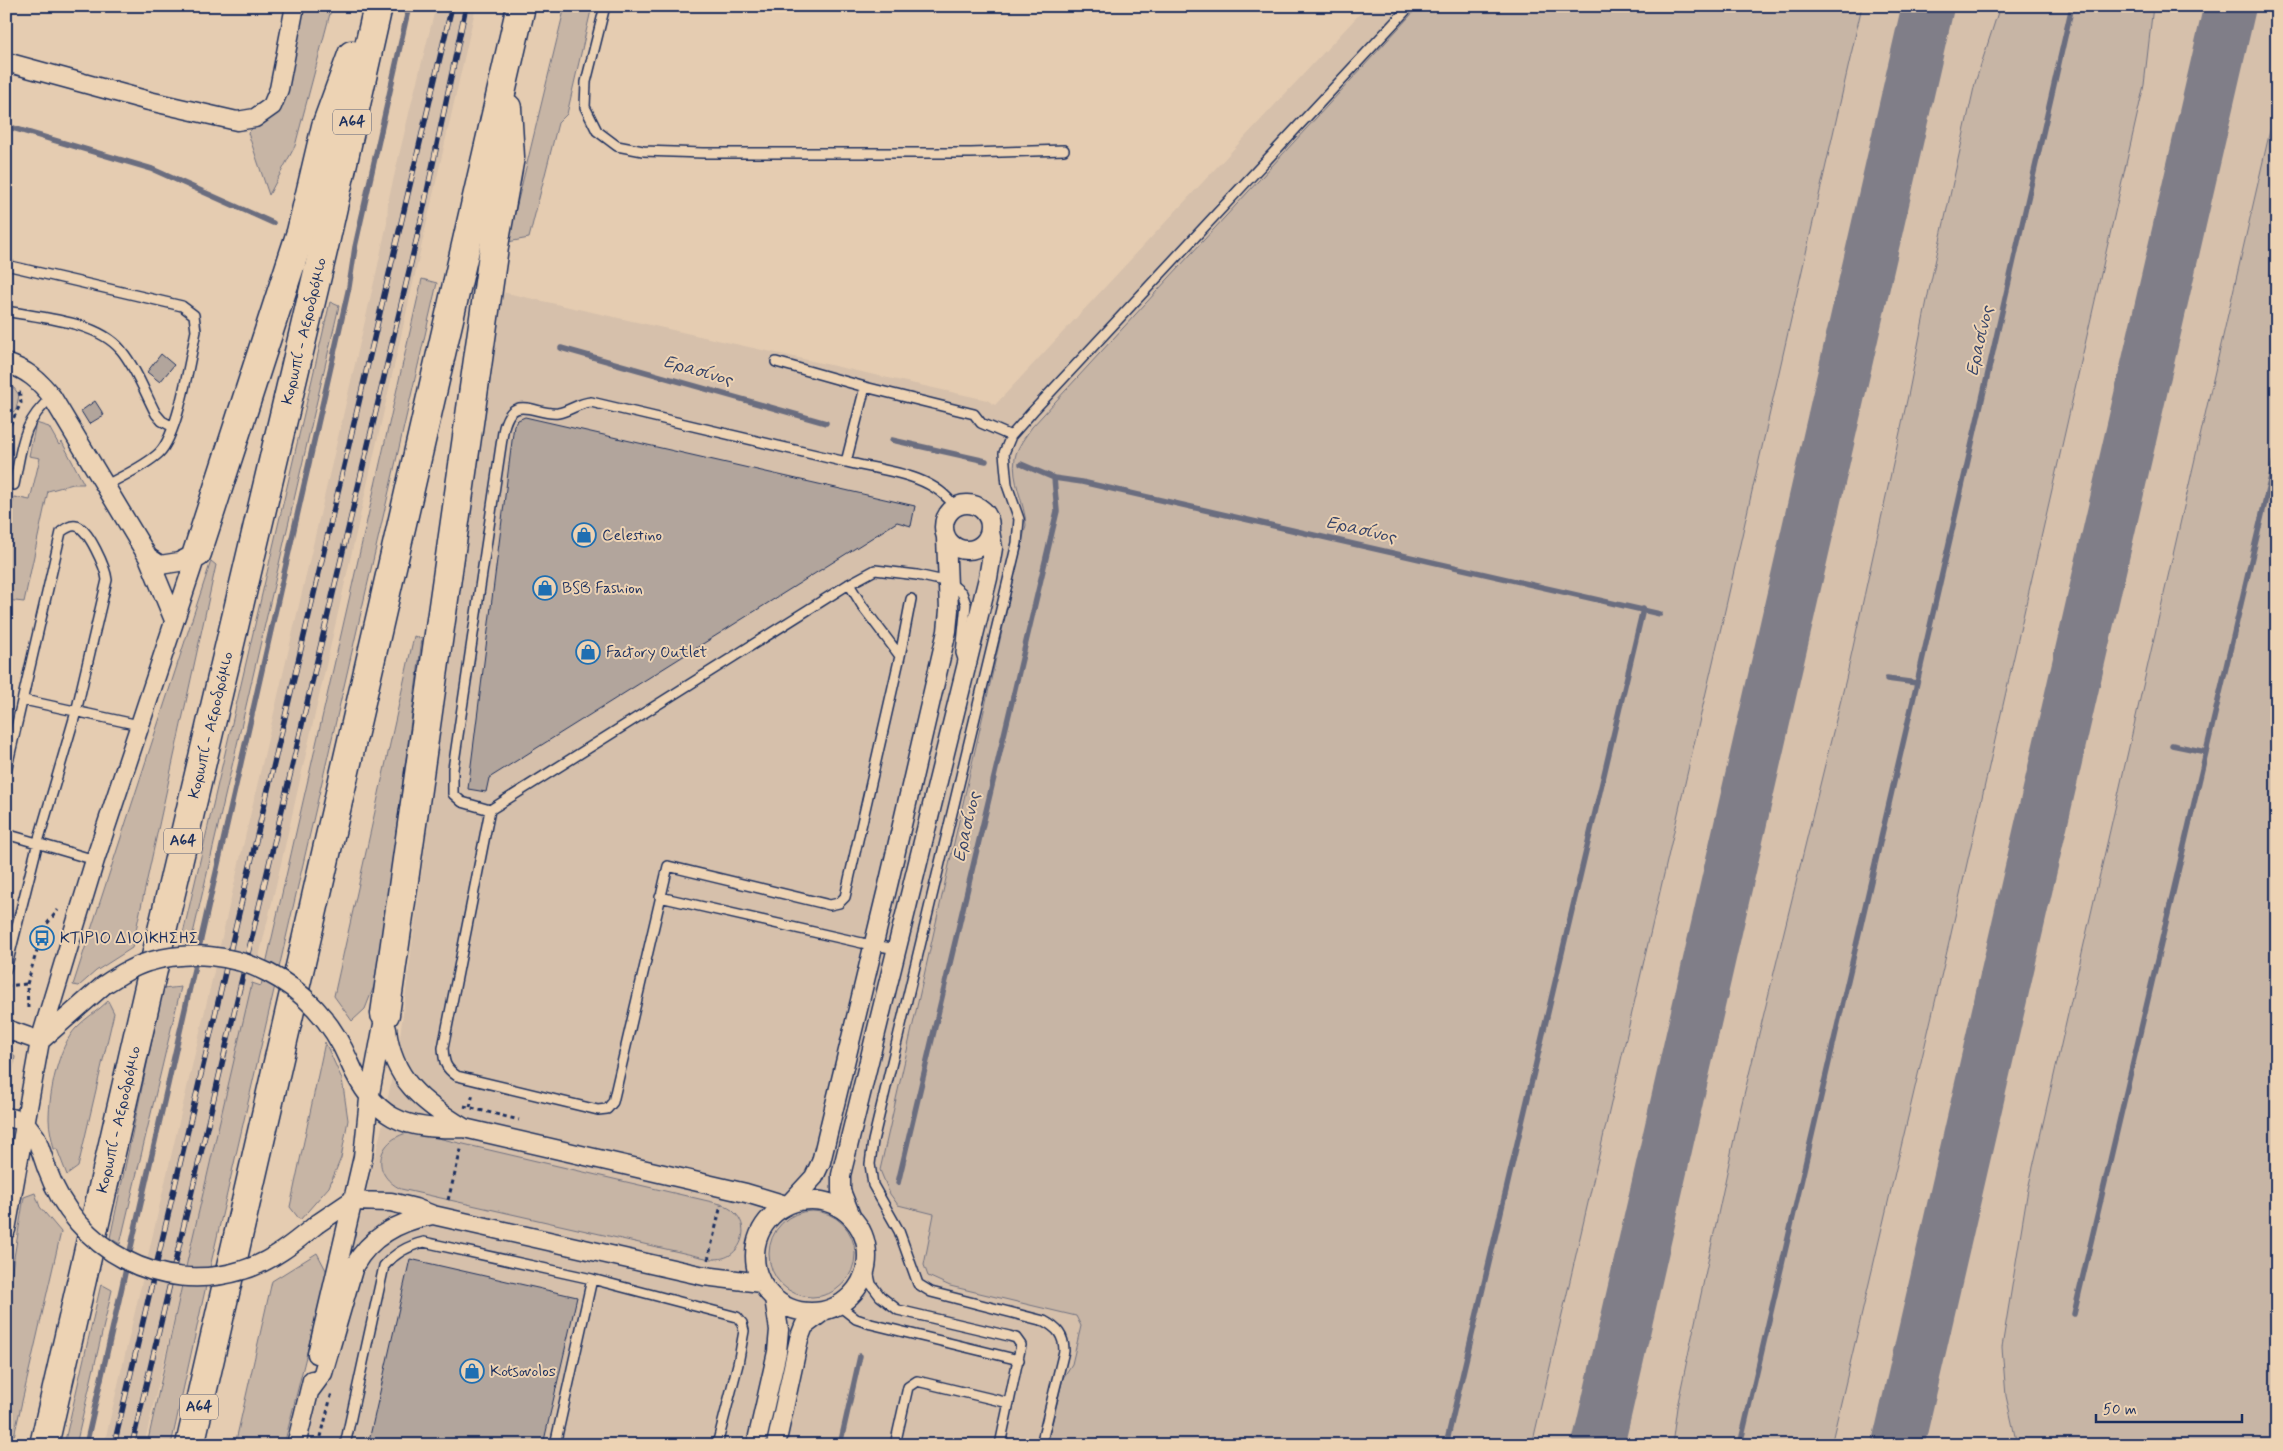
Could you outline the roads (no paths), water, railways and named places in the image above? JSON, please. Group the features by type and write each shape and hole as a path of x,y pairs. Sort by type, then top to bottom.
{"highway":[{"path":"197,553 301,232 326,126 370,6"},
{"name":"Κορωπί - Αεροδρόμιο","path":"44,1445 160,938 326,238 378,6"},
{"name":"Α64","path":"190,1445 521,6"},
{"path":"385,1014 495,240 510,157 505,77"},
{"path":"207,1445 208,1369"}],"street":[{"path":"6,62 149,101 237,121 255,118 272,106 279,88 295,6"},
{"path":"6,363 22,368 35,378 52,397 148,557 174,620"},
{"path":"776,1445 799,1339 804,1326 832,1308 854,1293 860,1285 867,1266 868,1255 864,1234 851,1216 840,1191 841,1175 991,563 993,548 990,524 983,510 970,504 955,507 944,524 949,582 947,631 821,1162 814,1177 788,1204 771,1216 757,1239 755,1257 761,1283 774,1298 792,1309 814,1312 832,1308"},
{"path":"946,538 956,548 971,550 984,544 990,531"},
{"path":"148,557 160,565 179,562 197,553"},
{"path":"6,1230 40,1041 95,860 197,553"},
{"path":"40,1041 104,985 125,972 147,963 168,958 206,956 248,964 288,983 307,998 332,1028 369,1099 378,1108 414,1125 746,1193 788,1204 812,1199 823,1200 843,1209 851,1216"},
{"path":"296,1445 363,1157 369,1099 385,1014"},
{"path":"385,1014 389,1049 398,1068 418,1096 464,1135"},
{"path":"6,1028 40,1041"},
{"path":"6,1117 24,1122 36,1137 54,1187 65,1207 94,1240 132,1263 174,1277 206,1278 244,1270 278,1254 317,1224 351,1202 391,1202 432,1214 704,1276 761,1283"},
{"path":"309,1392 323,1373 354,1266 361,1253 392,1228 418,1217 432,1214"},
{"path":"756,1445 777,1352 779,1330 774,1298"}],"lane":[{"path":"605,6 586,82 585,107 597,132 617,146 643,151 703,153 971,154 1064,150"},
{"path":"1041,1445 1064,1351 1061,1335 1056,1328 1044,1321 931,1292 918,1284 899,1231 873,1186 870,1164 876,1131 1017,543 1019,519 1006,485 1004,453 1011,436 1410,6"},
{"path":"6,265 182,306 189,310 196,322 196,331 173,427 167,443 158,454 105,486"},
{"path":"6,311 86,327 112,340 129,362 156,414 162,421 173,427"},
{"path":"776,362 865,387 974,414 981,423 1011,436"},
{"path":"846,462 865,387"},
{"path":"14,485 26,430 33,415 52,397"},
{"path":"490,810 462,802 453,794 452,782 503,432 506,418 510,414 524,408 556,413 582,402 591,402 923,481 942,493 955,507"},
{"path":"6,771 24,700 61,532 68,527 76,526 84,530 106,570 108,580 76,712 38,842 6,969"},
{"path":"911,599 900,656 845,897 839,904 830,905 668,866 613,1102 606,1109 598,1110 457,1076 449,1071 444,1062 443,1048 490,810 849,584 875,570 917,575 949,582 962,594 966,604 961,653 966,664"},
{"path":"849,584 900,656"},
{"path":"24,700 139,725"},
{"path":"6,834 95,860"},
{"path":"660,897 897,949"},
{"path":"345,1445 384,1266 393,1256 410,1245 424,1242 592,1279 737,1317 742,1323 744,1331 738,1364 717,1445"},
{"path":"867,1266 871,1284 880,1296 898,1310 1016,1338 1021,1345 1019,1360 1000,1445"},
{"path":"555,1445 592,1279"},
{"path":"832,1308 871,1324 1019,1360"},
{"path":"895,1445 908,1387 917,1381 1009,1403"}],"waterway":[{"path":"86,1445 349,287 355,247 409,6"},
{"name":"Ερασίνος","path":"1917,683 2072,6"},
{"path":"6,126 152,169 273,223"},
{"name":"Ερασίνος","path":"561,348 826,423"},
{"name":"Ερασίνος","path":"892,440 986,461"},
{"path":"2172,745 2206,752 2277,451"},
{"name":"Ερασίνος","path":"1021,464 1054,478 1082,482 1660,614"},
{"name":"Ερασίνος","path":"898,1183 1057,511 1054,478"},
{"path":"1446,1445 1643,609"},
{"path":"1740,1445 1917,683 1887,679"},
{"path":"2074,1314 2206,752"},
{"name":"Ερασίνος","path":"840,1445 860,1356"}],"railway":[{"path":"114,1445 452,6"},
{"path":"132,1445 422,216 466,6"}],"place":[{"name":"Celestino","path":"584,535"},
{"name":"BSB Fashion","path":"545,588"},
{"name":"Factory Outlet","path":"588,652"},
{"name":"ΚΤΙΡΙΟ ΔΙΟΙΚΗΣΗΣ","path":"42,938"},
{"name":"Kotsovolos","path":"472,1371"}]}
